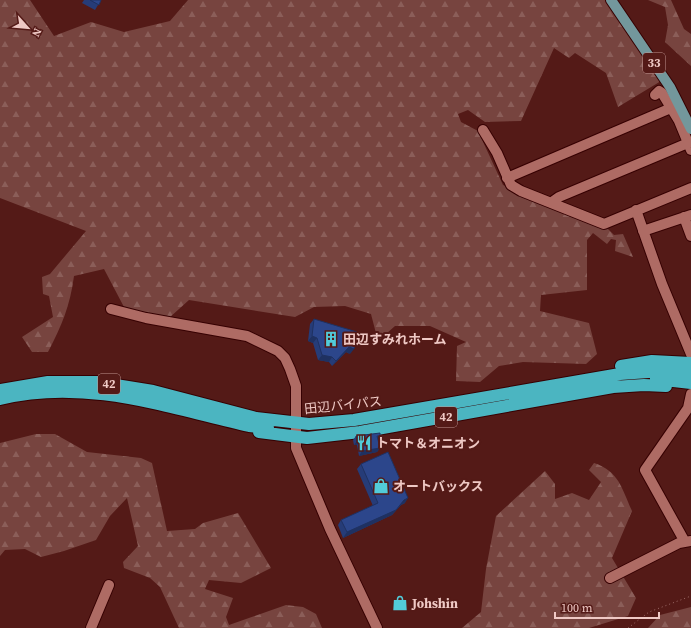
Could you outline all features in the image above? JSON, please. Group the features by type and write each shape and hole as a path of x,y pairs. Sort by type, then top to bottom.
{"highway":[{"name":"42","path":"0,399 40,392 88,392 146,402 202,415 248,430 296,427 330,416 381,409 652,361 691,363"},
{"name":"田辺バイパス","path":"462,404 620,374 662,371 691,374"},
{"name":"田辺バイパス","path":"0,390 48,382 97,382 153,391 296,427 354,420 637,378 691,383"},
{"name":"42","path":"296,427 323,436 360,432 613,387 644,385 691,389"}],"main road":[{"name":"33","path":"611,0 670,87 691,129"}],"street":[{"path":"552,202 559,197 690,146 679,121 662,93 659,91 655,95"},
{"path":"507,178 671,108"},
{"path":"483,130 497,153 511,185 521,191 552,202 604,224 691,188"},
{"path":"636,210 662,284 691,354"},
{"path":"643,231 688,216 691,236"},
{"path":"111,309 194,327 229,331 261,341 278,351 284,358 296,386 296,448 327,522 377,628"},
{"path":"610,578 679,543 688,541 645,470 690,408 691,394"},
{"path":"91,628 109,585"}],"path":[{"path":"628,628 649,612 691,596"}],"green space":[{"path":"0,0 30,0 54,36 91,22 124,32 170,21 188,0 608,0 661,81 618,107 606,73 575,53 569,58 554,48 521,121 485,122 468,110 458,114 461,122 478,131 503,185 606,227 614,235 623,234 633,257 615,251 616,240 611,239 607,244 593,233 587,240 587,290 541,295 540,311 589,323 597,354 586,364 523,362 499,366 480,382 456,381 457,346 466,342 430,326 395,326 378,341 371,314 345,306 314,307 295,317 189,300 169,318 124,307 104,269 74,276 65,315 48,352 32,352 22,337 53,317 49,296 43,294 42,277 50,274 86,231 0,198"},
{"path":"648,0 671,0 684,29 691,34 691,66 665,42 668,25 665,7"},
{"path":"36,434 55,434 87,452 141,458 152,463 167,531 195,529 203,523 238,513 271,568 241,583 209,580 205,589 233,598 226,617 229,625 286,605 303,607 316,614 322,628 179,628 160,587 150,578 124,568 123,562 138,546 127,498 110,516 96,540 41,557 25,549 5,550 0,556 0,443"},
{"path":"594,463 609,471 619,482 632,511 612,558 636,598 628,616 589,628 462,628 481,612 486,569 496,516 545,471 555,484 555,499 572,493 589,500 601,482 589,470"},
{"path":"691,607 691,628 648,628 660,615"}],"building":[{"path":"90,0 101,0 99,5"},
{"path":"314,319 357,332 354,349 349,347 336,361 332,357 322,355 317,338 312,336"},
{"name":"トマト＆オニオン","path":"380,433 380,436 377,436 380,448 362,451 360,441 357,441 356,436"},
{"name":"オートバックス","path":"388,452 408,498 404,500 396,510 347,532 341,520 378,503 361,464"}],"place":[{"name":"田辺すみれホーム","path":"331,339"},
{"name":"トマト＆オニオン","path":"364,443"},
{"name":"オートバックス","path":"381,486"},
{"name":"Johshin","path":"400,603"}]}
